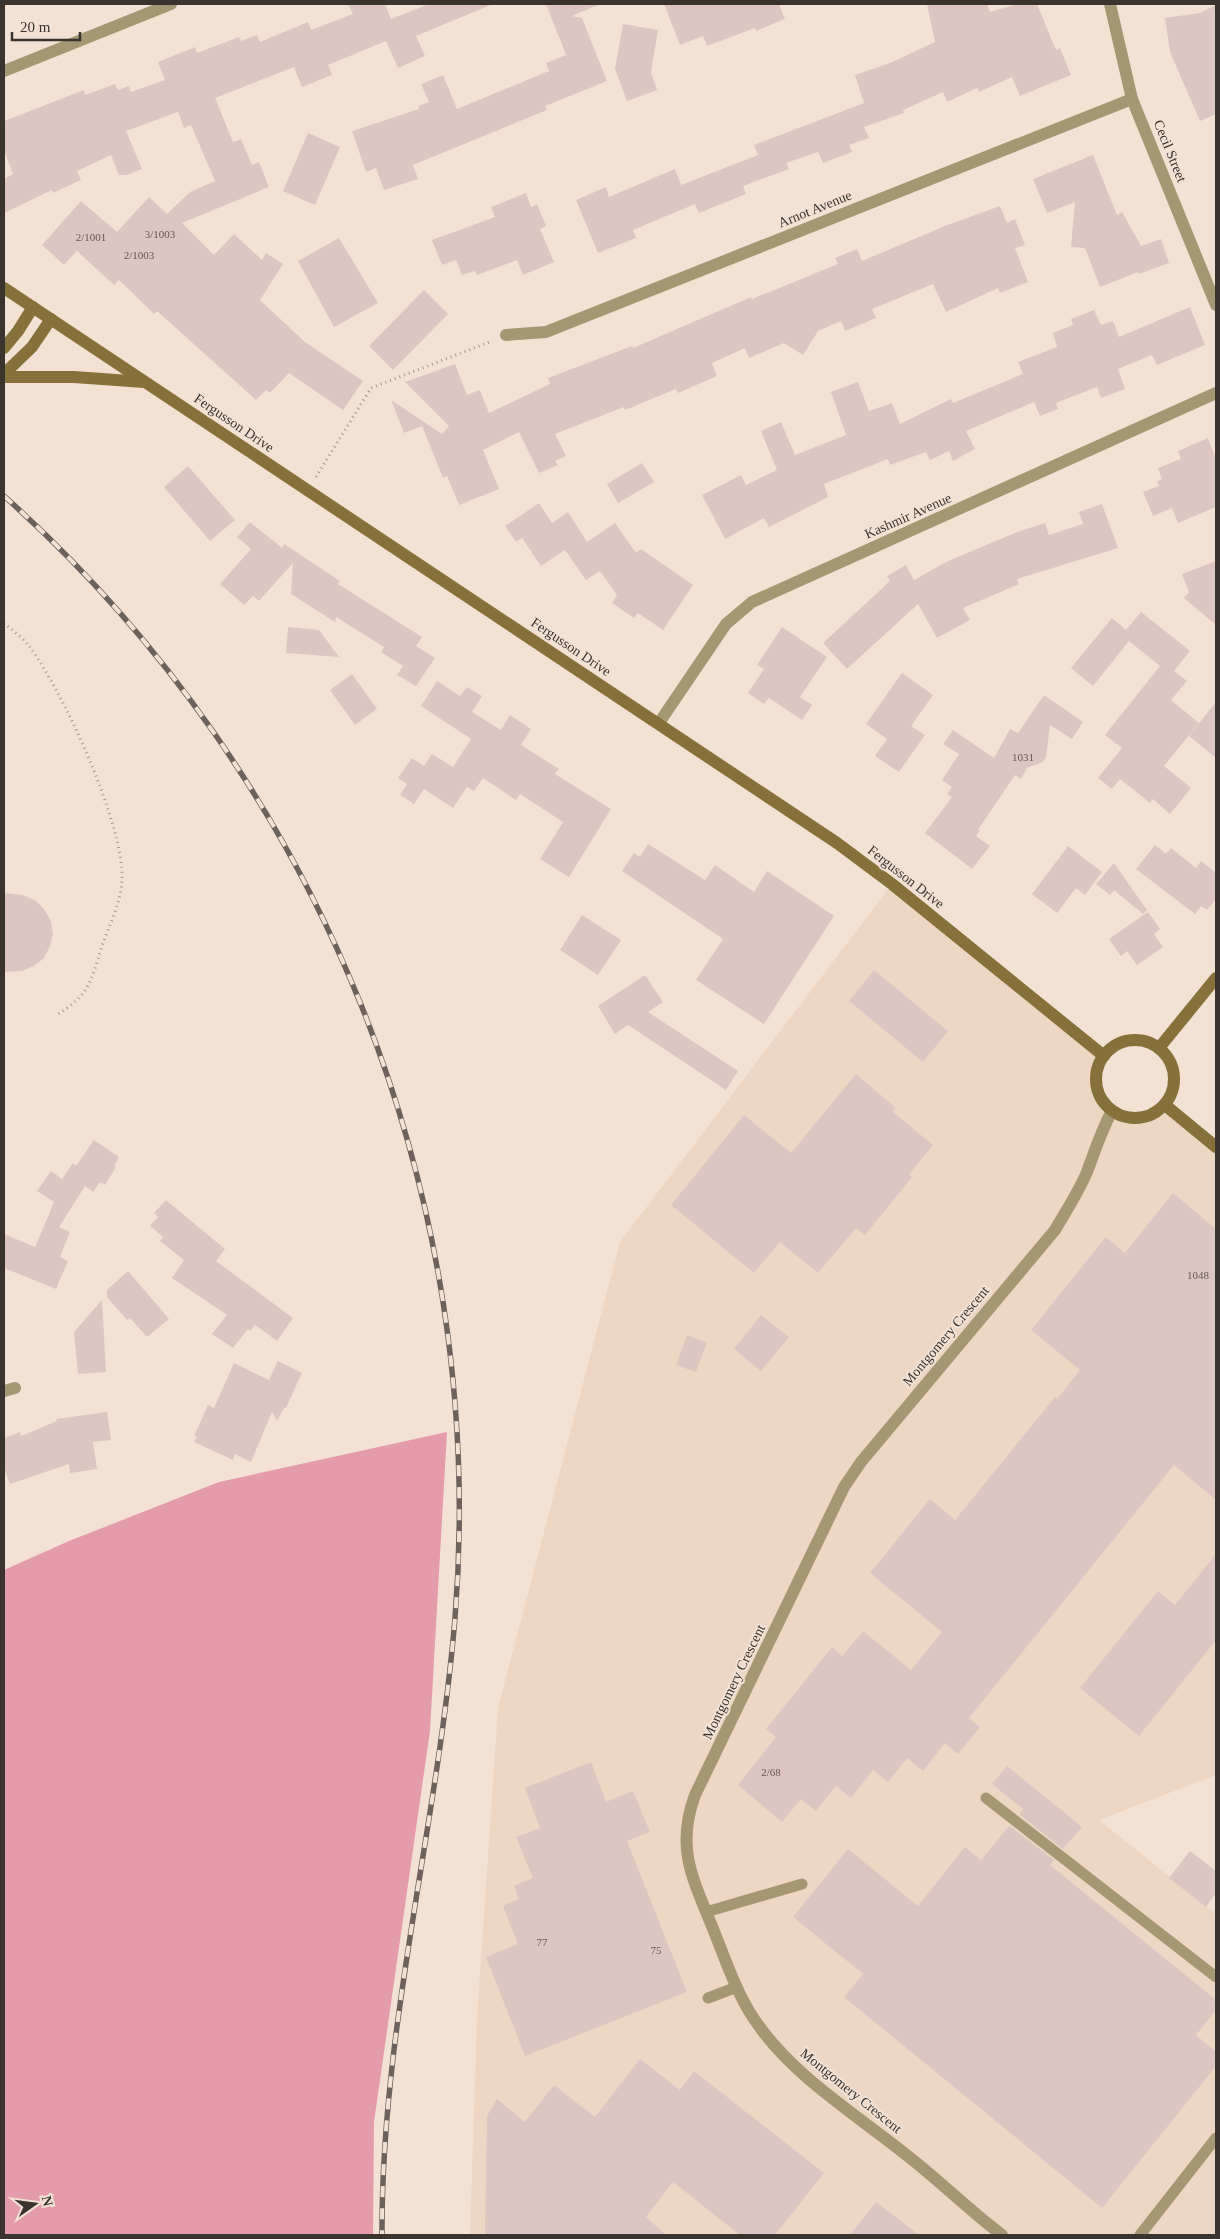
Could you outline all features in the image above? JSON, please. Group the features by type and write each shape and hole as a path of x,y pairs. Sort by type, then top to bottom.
{"main road":[{"name":"Fergusson Drive","path":"4,288 837,843 892,884 1104,1056"},
{"path":"4,348 18,331 33,307"},
{"path":"4,375 32,347 51,319"},
{"path":"4,375 146,382"},
{"path":"1159,1048 1216,978"},
{"path":"1130,1040 1140,1040 1159,1048 1173,1069 1172,1094 1165,1104 1153,1115 1141,1118 1124,1117 1112,1111 1098,1094 1096,1080 1098,1066 1104,1056 1111,1048 1130,1040"},
{"path":"1165,1104 1216,1147"}],"street":[{"path":"4,71 171,4"},
{"name":"Cecil Street","path":"1110,4 1132,99 1216,304"},
{"name":"Arnot Avenue","path":"506,335 546,332 1132,99"},
{"name":"Kashmir Avenue","path":"659,724 726,624 752,602 1216,393"},
{"name":"Montgomery Crescent","path":"1002,2235 910,2158 801,2072 767,2037 753,2018 737,1987 706,1912 686,1850 685,1831 688,1814 695,1795 844,1487 861,1462 1055,1230 1073,1201 1086,1173 1101,1131 1112,1111"}],"lane":[{"path":"986,1798 1216,1977"},
{"path":"706,1912 802,1884"},
{"path":"708,1998 737,1987"},
{"path":"1140,2235 1216,2138"}],"path":[{"path":"308,490 371,388 506,335"},
{"path":"4,623 27,644 46,671 81,743 105,800 122,862 122,883 93,974 76,1003 55,1016"}],"shaded area":[{"path":"892,884 1104,1056 1098,1066 1096,1080 1098,1094 1112,1111 1124,1117 1141,1118 1153,1115 1165,1105 1216,1147 1216,1775 1099,1820 1216,1914 1216,2235 470,2235 477,2018 498,1708 620,1242"},
{"path":"447,1432 430,1731 374,2122 373,2235 4,2235 4,1570 69,1541 219,1482"}],"building":[{"path":"348,4 385,4 391,19 429,4 493,4 416,36 425,56 398,68 386,41 328,65 332,75 302,87 294,67 215,98 233,142 241,139 252,165 259,162 269,187 182,223 214,255 234,234 262,260 266,253 283,264 260,300 305,342 363,381 343,410 289,373 270,393 266,390 256,400 157,311 154,314 119,280 114,285 77,251 64,265 42,245 81,201 117,232 149,197 167,214 190,192 215,181 191,125 184,128 178,112 126,131 142,169 127,175 119,175 111,155 77,171 81,180 53,193 52,190 4,213 4,179 13,174 4,150 4,121 84,90 85,95 115,84 118,90 129,86 131,92 165,80 158,62 195,47 197,53 239,37 241,41 257,35 260,42 308,22 311,30 353,14"},
{"path":"546,4 600,4 572,16 582,18 607,81 545,106 547,110 413,165 418,179 384,190 376,168 366,172 352,131 419,109 418,106 429,102 421,84 443,75 457,109 549,71 546,63 566,55"},
{"path":"664,4 779,4 785,19 756,31 755,28 707,46 703,36 680,45"},
{"path":"927,4 987,4 990,12 1017,4 1037,4 1056,50 1060,48 1071,75 1020,96 1012,77 979,92 977,88 947,102 943,92 903,110 904,113 864,127 869,138 849,145 852,152 823,163 818,152 786,163 789,169 743,186 746,194 699,213 695,204 633,230 636,238 598,253 576,200 606,187 609,197 675,169 681,185 758,155 754,145 864,103 855,75 890,63 935,42"},
{"path":"1216,5 1216,114 1200,121 1170,52 1165,18 1200,13"},
{"path":"623,24 658,30 651,72 657,90 627,101 615,69"},
{"path":"308,133 340,147 315,205 283,191"},
{"path":"1093,155 1117,215 1122,212 1141,246 1161,239 1169,263 1139,274 1138,272 1100,287 1085,248 1071,247 1075,202 1047,213 1033,179"},
{"path":"526,193 531,207 537,204 546,226 540,229 554,262 523,275 517,260 477,275 475,271 462,275 456,260 442,265 432,240 495,217 491,207"},
{"path":"1000,206 1007,223 1015,219 1025,245 1015,248 1028,282 1000,293 998,288 946,312 933,284 872,309 876,318 845,331 841,321 818,331 803,355 784,343 749,358 745,348 712,363 717,376 678,393 676,389 625,410 624,407 555,434 566,456 555,461 558,465 539,473 519,432 483,450 499,489 459,505 447,476 443,478 422,426 404,433 391,400 442,434 449,426 405,382 455,364 467,395 480,390 489,413 550,384 548,378 632,346 633,348 751,297 752,299 838,264 835,258 857,249 862,261 945,226"},
{"path":"339,238 378,303 334,327 298,261"},
{"path":"424,290 448,314 393,370 369,346"},
{"path":"1190,307 1205,345 1157,365 1152,355 1118,369 1125,389 1101,398 1097,387 1056,403 1058,409 1040,416 1034,402 966,431 975,449 953,461 949,451 930,460 926,452 890,465 888,459 824,484 828,497 769,527 764,518 725,539 702,495 741,475 746,485 777,470 761,431 781,422 795,455 846,435 831,392 858,382 869,411 892,403 900,424 951,399 953,403 1023,374 1018,362 1057,347 1053,333 1073,325 1071,319 1094,310 1101,325 1113,321 1119,337"},
{"path":"1208,438 1216,459 1216,507 1178,523 1172,508 1153,516 1143,492 1159,486 1157,481 1162,479 1158,468 1181,459 1178,451"},
{"path":"642,463 654,482 618,503 607,484"},
{"path":"188,466 235,520 210,541 164,487"},
{"path":"539,503 552,523 568,512 587,542 615,523 636,553 641,549 693,585 663,630 638,613 634,618 612,603 617,595 600,571 586,580 565,550 541,566 522,538 516,542 505,526"},
{"path":"1102,504 1118,548 1017,579 1019,584 963,608 970,620 937,638 918,604 847,669 823,643 890,581 887,576 906,565 914,580 948,561 1020,531 1045,523 1049,535 1083,524 1079,512"},
{"path":"250,522 282,548 284,544 340,581 338,584 422,637 416,646 435,658 416,686 397,675 403,666 381,652 384,647 336,617 335,622 291,594 293,563 259,601 253,596 244,605 220,584 251,549 237,537"},
{"path":"1216,561 1216,625 1184,598 1189,592 1182,574"},
{"path":"1141,612 1190,651 1174,671 1187,681 1171,700 1199,723 1164,766 1191,788 1170,814 1153,799 1150,803 1120,779 1112,789 1098,778 1122,748 1105,735 1160,666 1129,641 1093,686 1071,668 1112,618 1126,630"},
{"path":"288,627 319,630 339,657 286,653"},
{"path":"782,627 827,657 800,697 812,705 802,720 769,698 764,704 748,693 764,669 757,665"},
{"path":"902,673 933,695 911,726 925,735 899,772 875,756 887,739 866,724"},
{"path":"352,674 377,709 355,725 330,690"},
{"path":"437,681 460,696 467,687 482,696 472,712 501,730 510,715 531,729 521,745 559,769 555,774 611,809 569,877 540,859 563,822 520,794 516,800 483,778 474,791 467,787 453,808 424,789 414,804 400,795 407,784 398,778 412,758 424,766 432,754 453,767 471,739 421,706"},
{"path":"1044,695 1083,722 1072,739 1050,725 1046,757 1043,762 1027,768 1021,779 1015,775 978,830 980,831 976,836 990,846 972,869 925,833 952,797 947,794 952,787 942,780 959,754 943,744 953,730 994,758 1010,729 1018,733"},
{"path":"1216,702 1216,758 1189,736"},
{"path":"648,844 705,880 715,865 754,892 767,871 834,916 764,1024 696,980 723,939 622,871 634,853 640,857"},
{"path":"1155,845 1166,854 1171,848 1196,868 1201,861 1216,873 1216,899 1207,910 1201,906 1195,914 1136,869"},
{"path":"1068,846 1102,872 1085,895 1076,888 1057,913 1032,894"},
{"path":"1114,863 1147,910 1143,914 1114,890 1110,895 1096,884"},
{"path":"4,893 23,895 35,900 44,909 51,921 53,934 44,958 34,966 22,971 4,972"},
{"path":"1148,912 1160,929 1154,934 1163,947 1137,965 1127,951 1121,956 1109,939"},
{"path":"582,915 621,940 598,975 560,950"},
{"path":"874,970 948,1031 923,1062 849,1001"},
{"path":"645,975 663,1002 648,1012 738,1071 726,1090 628,1025 615,1034 598,1006"},
{"path":"856,1074 896,1108 893,1112 933,1145 909,1174 912,1177 865,1235 856,1228 818,1273 780,1242 754,1273 671,1205 744,1115 791,1153"},
{"path":"94,1140 119,1157 114,1166 116,1167 105,1185 100,1182 93,1192 85,1186 59,1227 70,1232 60,1257 68,1261 56,1289 4,1268 4,1234 35,1247 54,1202 37,1191 51,1171 62,1179 73,1163 76,1166"},
{"path":"1173,1193 1216,1229 1216,1500 1174,1465 969,1718 980,1727 958,1754 945,1743 923,1771 907,1758 888,1782 873,1770 851,1798 836,1786 816,1811 801,1799 782,1822 738,1785 776,1737 766,1729 832,1647 842,1656 863,1631 911,1670 942,1632 870,1573 930,1499 955,1520 1055,1397 1057,1399 1080,1370 1031,1330 1106,1237 1125,1253"},
{"path":"166,1200 225,1249 216,1261 293,1318 277,1341 255,1325 250,1331 248,1329 233,1348 212,1334 227,1315 172,1278 184,1260 160,1241 163,1237 150,1226 158,1217 154,1213"},
{"path":"128,1271 169,1319 147,1337 130,1318 127,1320 107,1297 107,1290"},
{"path":"102,1300 106,1372 78,1374 74,1332"},
{"path":"761,1315 789,1337 761,1371 734,1349"},
{"path":"687,1335 707,1343 696,1372 676,1365"},
{"path":"278,1361 302,1373 286,1408 284,1408 277,1421 272,1412 251,1462 235,1454 233,1460 194,1442 197,1437 194,1436 208,1405 214,1408 234,1363 269,1380"},
{"path":"107,1412 111,1440 93,1442 97,1469 70,1473 69,1464 10,1484 4,1468 4,1438 20,1432 21,1436 57,1421 56,1419"},
{"path":"1216,1554 1216,1640 1139,1736 1080,1688 1158,1591 1175,1605"},
{"path":"591,1762 606,1802 633,1791 650,1832 627,1841 687,1992 525,2056 486,1957 518,1944 503,1906 519,1899 514,1886 533,1878 516,1837 540,1828 525,1788"},
{"path":"1007,1766 1082,1827 1063,1849 1019,1814 1023,1809 992,1784"},
{"path":"1009,1826 1054,1860 1050,1865 1216,2000 1216,2010 1196,2035 1216,2052 1216,2066 1102,2208 844,1997 863,1974 793,1917 848,1849 918,1906 965,1847 981,1860"},
{"path":"1190,1851 1216,1871 1216,1893 1206,1907 1169,1878"},
{"path":"640,2059 680,2090 694,2071 824,2173 775,2235 740,2235 673,2182 646,2217 666,2235 485,2235 487,2116 497,2099 525,2122 554,2085 595,2117"},
{"path":"876,2202 919,2235 850,2235"}],"railway":[{"path":"4,496 115,608 213,731 295,863 361,1004 411,1151 443,1304 458,1460 455,1618 447,1695 400,2003 384,2157 382,2235"}]}
